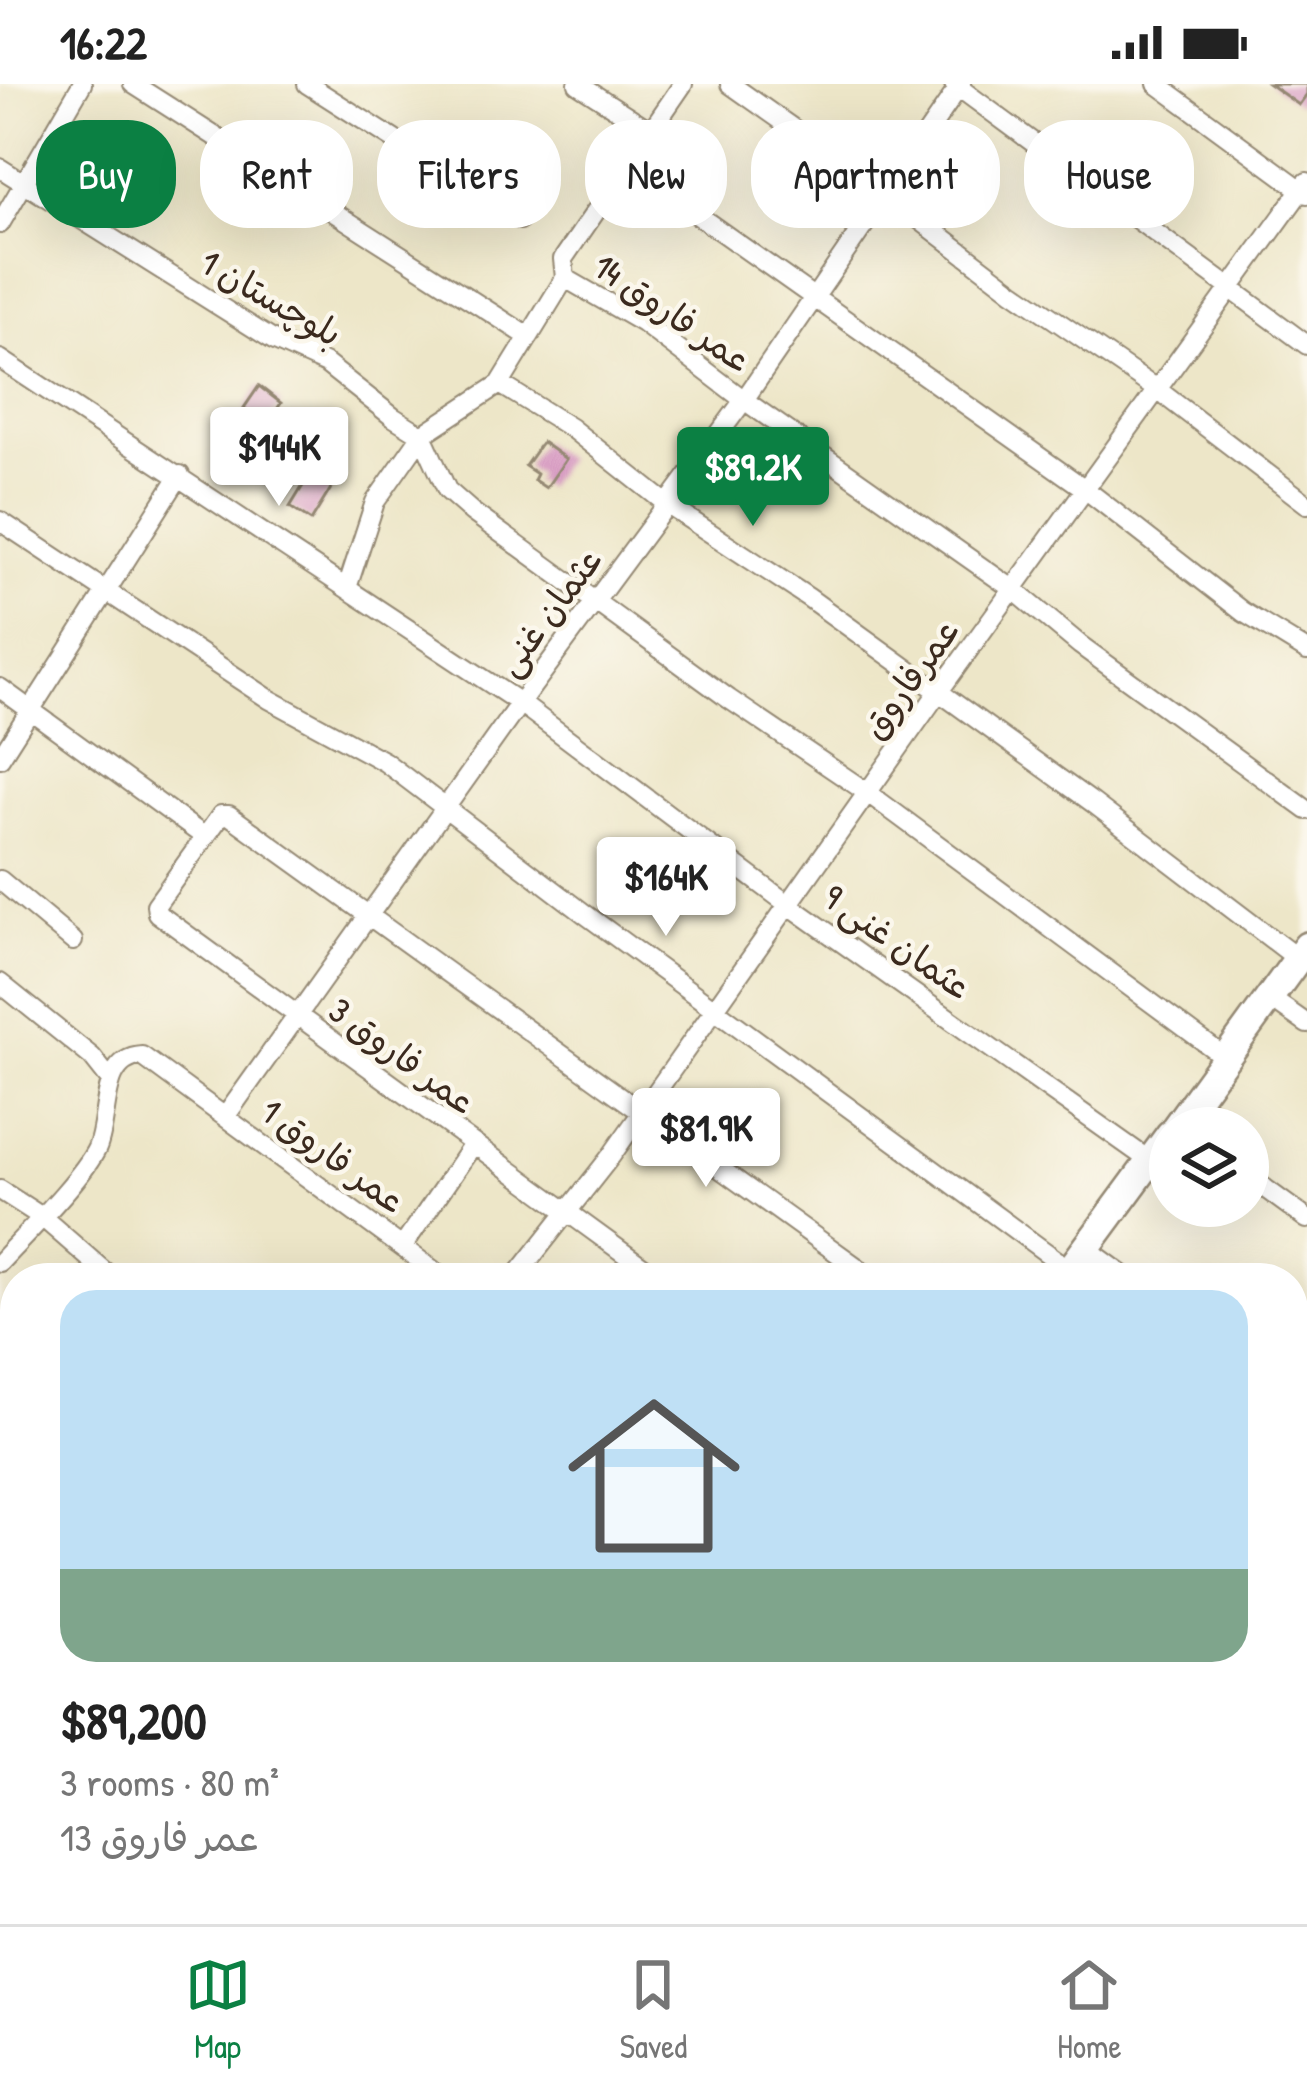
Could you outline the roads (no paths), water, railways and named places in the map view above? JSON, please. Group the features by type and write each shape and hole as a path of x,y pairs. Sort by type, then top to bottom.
{"street":[{"path":"0,224 82,84"},
{"path":"134,84 529,337"},
{"path":"307,84 377,129"},
{"path":"578,84 634,120"},
{"path":"658,120 683,84"},
{"path":"730,84 782,120"},
{"path":"958,85 1307,345"},
{"name":"عثمان غنی","path":"935,120 958,85"},
{"path":"1160,86 1305,189"},
{"name":"بلوچستان 1","path":"0,168 273,340 326,364 422,435"},
{"name":"عمرفاروق","path":"567,1214 1305,189"},
{"path":"347,588 375,502 422,435 500,384 565,278 563,259 585,228"},
{"path":"720,228 1085,490 1243,612 1307,651"},
{"name":"عثمان غنی","path":"226,1117 520,703 744,400 862,228"},
{"path":"931,228 1159,391 1307,504"},
{"name":"عمر فاروق 14","path":"565,278 644,323 744,400 1014,590 1080,645 1307,810"},
{"name":"عثمان غنی 9","path":"8,364 520,703 789,905 1149,1160"},
{"path":"500,384 571,428 668,505 809,598 1302,953 1191,1107"},
{"path":"422,435 447,490 472,512 729,699 868,793 1226,1058"},
{"path":"0,758 180,476"},
{"path":"0,521 269,699 385,762 584,914 1071,1263"},
{"path":"0,688 206,837 225,812 852,1263"},
{"name":"عمر فاروق 3","path":"206,837 154,909 637,1263"},
{"path":"0,880 73,940"},
{"path":"0,983 92,1057 111,1081 96,1150 0,1262"},
{"path":"1270,998 1307,1024"},
{"name":"عمر فاروق 1","path":"111,1081 129,1057 142,1057 424,1263"},
{"path":"403,1246 472,1145"},
{"path":"1075,1263 1149,1162"},
{"path":"0,1190 42,1217 95,1263"},
{"path":"1269,1191 1307,1219"},
{"path":"527,1263 567,1214"}]}
